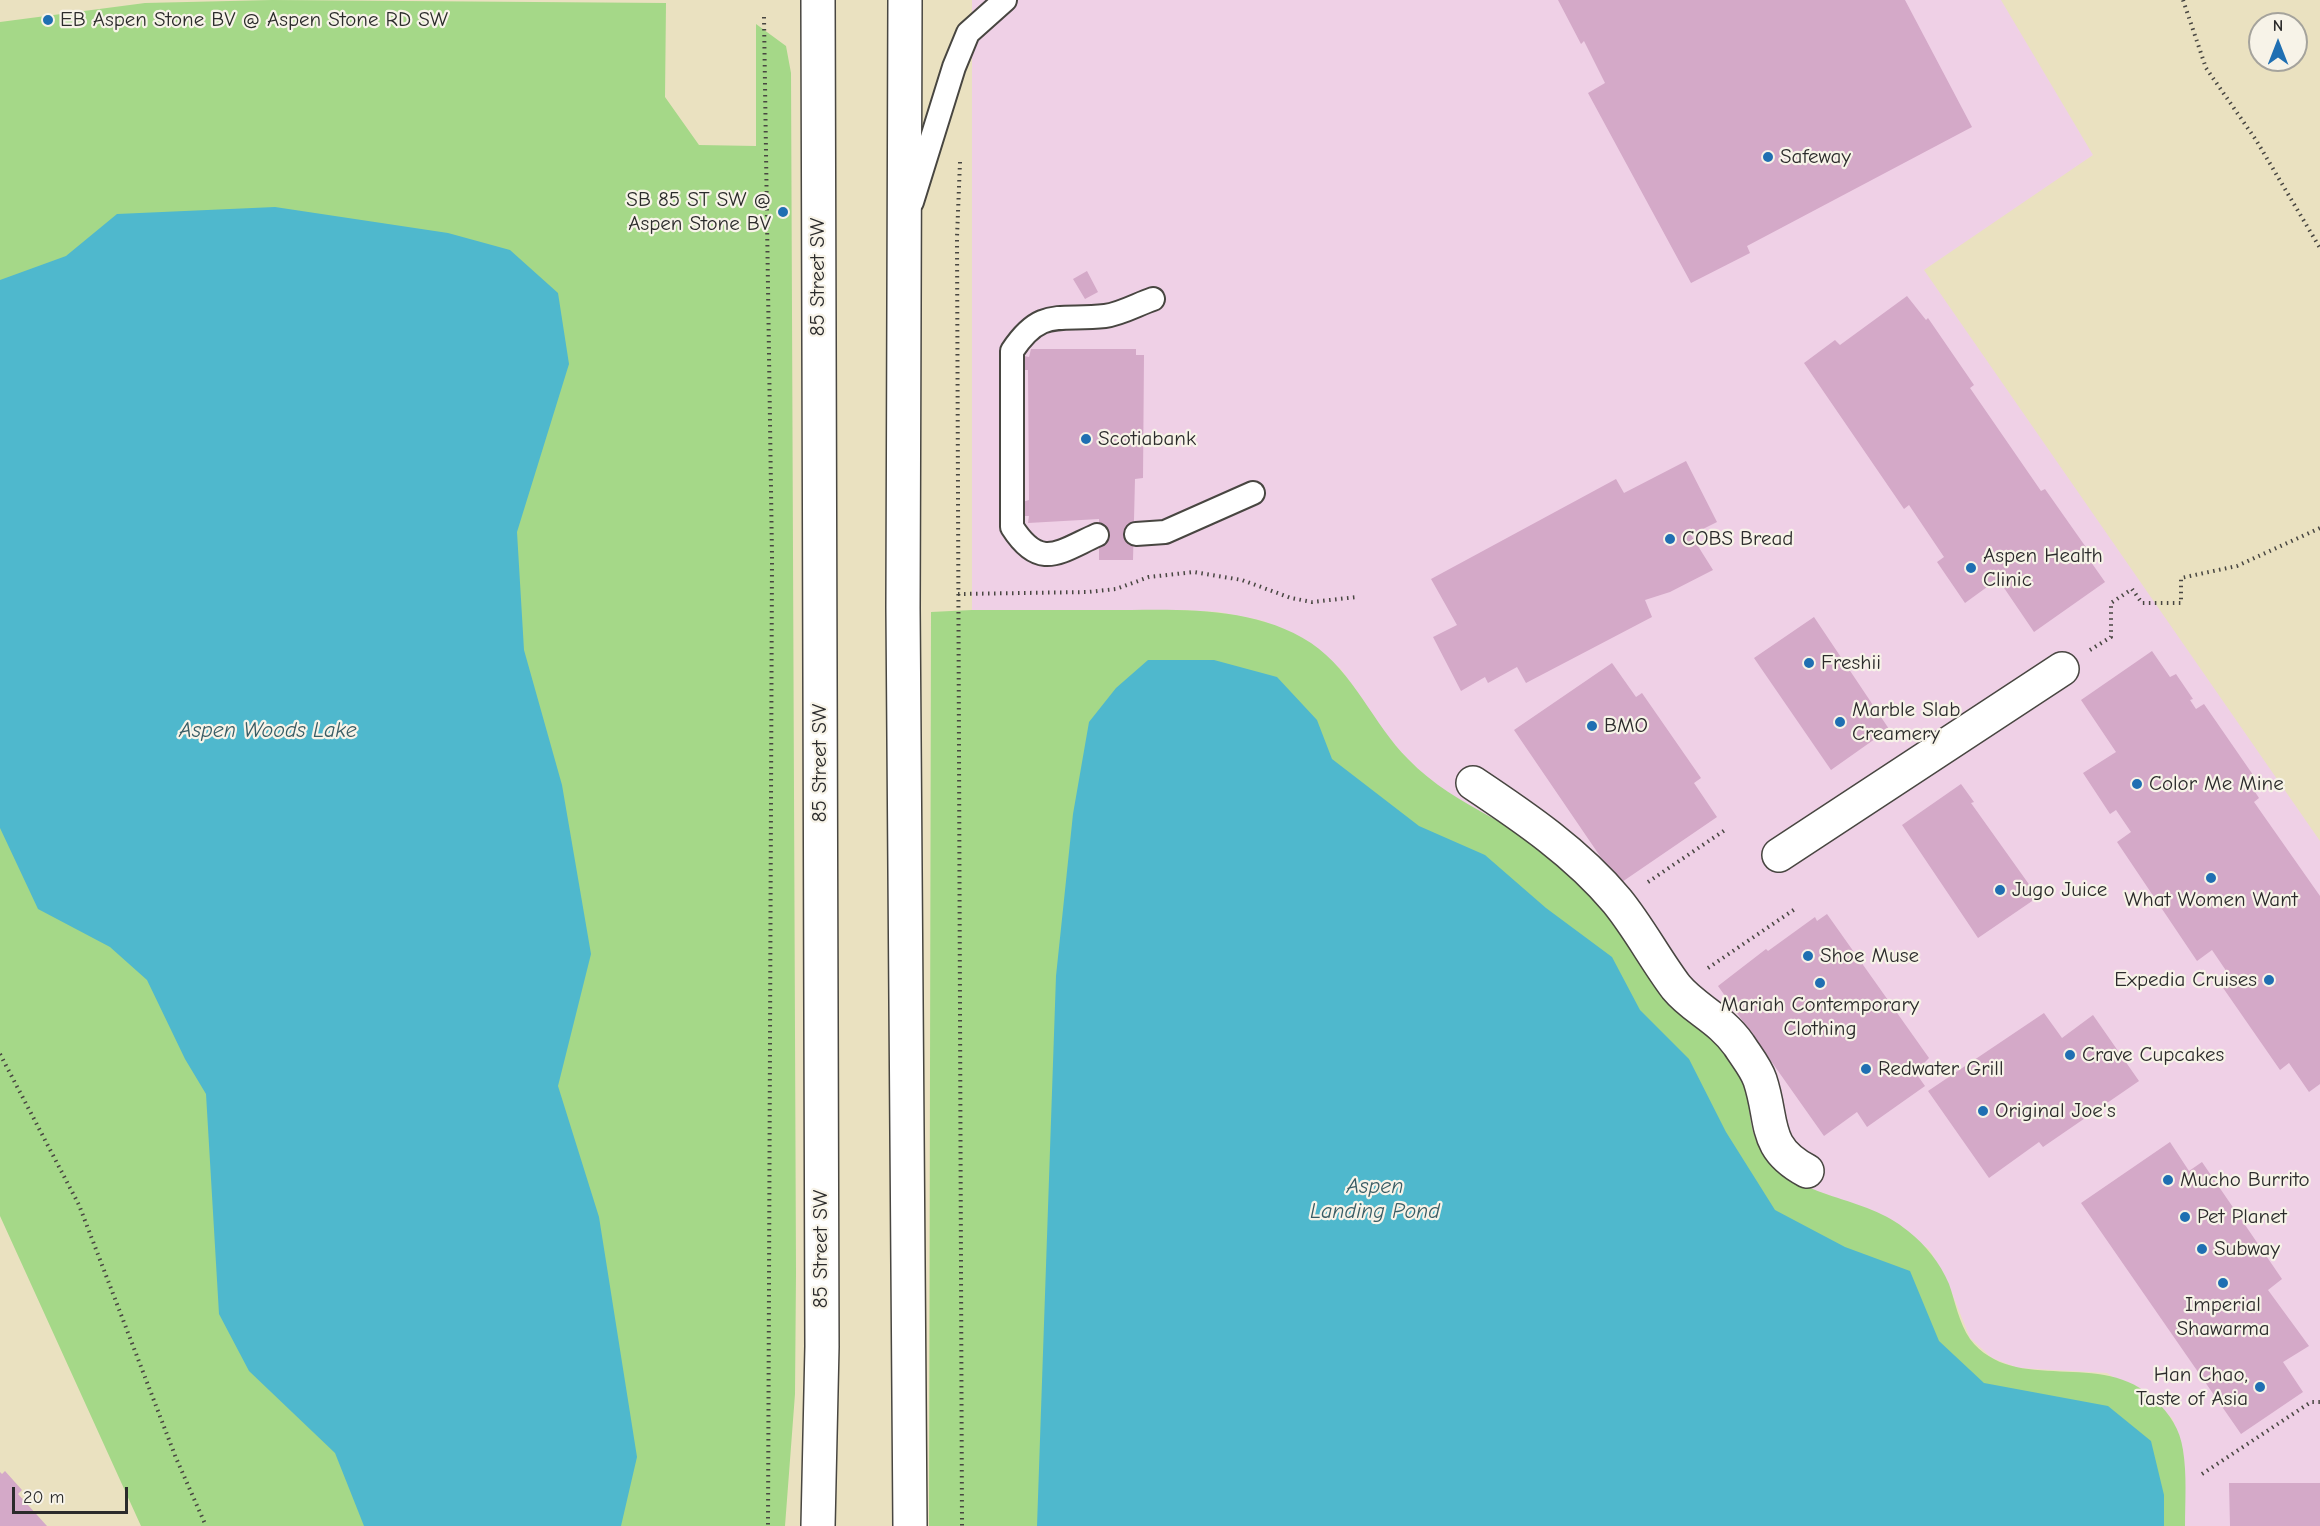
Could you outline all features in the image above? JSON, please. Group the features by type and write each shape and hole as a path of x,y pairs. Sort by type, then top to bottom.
{"main road":[{"name":"85 Street SW","path":"818,0 822,1334 818,1526"},
{"path":"905,0 903,607 910,1526"},
{"path":"1779,855 2062,669"},
{"path":"1473,783 1560,846 1618,903 1678,989 1720,1022 1738,1044 1759,1078 1768,1125 1775,1145 1791,1162 1807,1171"}],"lane":[{"path":"904,226 954,67 968,33 1005,0"},
{"path":"1097,535 1062,553 1039,555 1023,544 1012,527 1012,351 1026,330 1050,319 1108,316 1153,299"},
{"path":"1136,534 1165,532 1253,493"}],"path":[{"path":"2183,0 2206,68 2256,140 2320,248"},
{"path":"764,17 772,557 768,1526"},
{"path":"960,152 957,237 962,1526"},
{"path":"2092,649 2111,637 2111,603 2132,589 2142,603 2181,603 2181,578 2237,566 2320,528"},
{"path":"958,594 1088,592 1116,589 1149,577 1194,572 1242,580 1291,598 1312,602 1357,597"},
{"path":"1618,903 1725,830"},
{"path":"1678,989 1795,909"},
{"path":"0,1054 78,1205 206,1526"},
{"path":"2202,1474 2311,1402 2320,1402"}],"shaded area":[{"path":"972,0 2001,0 2093,155 1924,270 2320,841 2320,1526 2185,1526 2183,1451 2172,1418 2107,1373 2018,1368 1992,1358 1970,1338 1947,1281 1929,1249 1829,1195 1803,1187 1783,1174 1761,1151 1749,1123 1749,1096 1472,809 1435,785 1407,759 1380,728 1340,668 1264,621 1219,612 972,610"}],"green space":[{"path":"272,0 666,3 665,97 699,145 756,146 756,24 786,46 791,73 796,1273 795,1394 785,1526 141,1526 0,1216 0,22 145,3"},
{"name":"Aspen Landing Pond","path":"972,610 1212,612 1264,621 1288,630 1311,643 1339,668 1396,745 1427,777 1469,805 1556,856 1597,894 1737,1066 1745,1083 1751,1124 1757,1143 1778,1169 1813,1189 1891,1219 1915,1236 1927,1248 1945,1276 1966,1333 1989,1356 2011,1366 2035,1370 2110,1376 2134,1385 2160,1405 2174,1422 2182,1442 2185,1469 2185,1526 929,1526 931,612"}],"water":[{"name":"Aspen Woods Lake","path":"275,207 448,233 510,250 558,293 569,364 517,532 524,650 562,785 591,954 558,1086 599,1217 637,1457 621,1526 364,1526 335,1453 249,1371 219,1314 206,1094 185,1059 147,980 110,947 38,909 0,828 0,280 66,256 117,214"},
{"name":"Aspen Landing Pond","path":"1148,660 1214,660 1277,677 1317,720 1332,759 1419,826 1485,855 1546,908 1612,957 1640,1010 1689,1059 1726,1132 1775,1210 1845,1247 1910,1271 1939,1341 1984,1383 2108,1406 2151,1441 2164,1495 2164,1526 1037,1526 1056,976 1073,814 1089,722 1116,688"}],"building":[{"name":"Safeway","path":"1558,0 1905,0 1972,127 1747,246 1750,253 1691,283 1588,93 1605,83 1584,41 1581,44"},
{"path":"1087,271 1098,292 1085,299 1073,279"},
{"path":"1907,296 1926,320 1928,318 1974,385 1970,388 2041,491 2045,489 2090,553 2086,555 2105,582 2034,632 1998,579 1965,603 1937,562 1944,557 1909,505 1904,509 1804,363 1835,340 1840,345"},
{"name":"Scotiabank","path":"1031,349 1136,349 1136,355 1144,355 1143,478 1135,479 1133,560 1099,560 1099,519 1028,523 1029,516 1021,516 1019,503 1029,500 1028,370 1024,370 1024,356 1029,357"},
{"path":"1686,461 1717,522 1691,535 1713,570 1670,592 1645,600 1652,617 1526,683 1517,667 1488,683 1485,677 1461,691 1433,637 1457,625 1431,579 1616,479 1624,493"},
{"path":"1814,617 1889,729 1831,770 1754,658"},
{"path":"2152,651 2170,677 2176,674 2193,699 2190,700 2196,709 2204,704 2260,785 2253,789 2259,798 2254,802 2320,896 2320,1084 2309,1092 2289,1063 2280,1070 2219,982 2229,975 2212,950 2197,961 2117,842 2131,832 2116,810 2110,814 2083,773 2116,752 2081,700"},
{"path":"1612,663 1636,697 1642,693 1701,778 1694,783 1717,817 1619,884 1514,730"},
{"path":"1961,784 1974,802 1971,803 2038,897 1978,938 1902,825"},
{"path":"1827,914 1929,1058 1915,1072 1925,1086 1867,1127 1857,1112 1824,1136 1718,986 1766,949 1768,951 1815,917 1817,921"},
{"path":"2044,1013 2062,1038 2093,1015 2139,1081 2043,1147 2039,1142 1989,1178 1928,1091"},
{"path":"2170,1142 2189,1171 2202,1162 2282,1279 2268,1290 2309,1346 2283,1362 2303,1392 2241,1434 2081,1203"},
{"path":"5,1471 22,1490 18,1494 47,1526 0,1526 0,1472 2,1474"},
{"path":"2229,1483 2320,1483 2320,1526 2230,1526"}],"place":[{"name":"EB Aspen Stone BV @ Aspen Stone RD SW","path":"48,20"},
{"name":"Safeway","path":"1768,157"},
{"name":"SB 85 ST SW @ Aspen Stone BV","path":"783,212"},
{"name":"Scotiabank","path":"1086,439"},
{"name":"COBS Bread","path":"1670,539"},
{"name":"Aspen Health Clinic","path":"1971,568"},
{"name":"Freshii","path":"1809,663"},
{"name":"Marble Slab Creamery","path":"1840,722"},
{"name":"BMO","path":"1592,726"},
{"name":"Color Me Mine","path":"2137,784"},
{"name":"What Women Want","path":"2211,878"},
{"name":"Jugo Juice","path":"2000,890"},
{"name":"Shoe Muse","path":"1808,956"},
{"name":"Expedia Cruises","path":"2269,980"},
{"name":"Mariah Contemporary Clothing","path":"1820,983"},
{"name":"Crave Cupcakes","path":"2070,1055"},
{"name":"Redwater Grill","path":"1866,1069"},
{"name":"Original Joe's","path":"1983,1111"},
{"name":"Mucho Burrito","path":"2168,1180"},
{"name":"Pet Planet","path":"2185,1217"},
{"name":"Subway","path":"2202,1249"},
{"name":"Imperial Shawarma","path":"2223,1283"},
{"name":"Han Chao, Taste of Asia","path":"2260,1387"}]}
